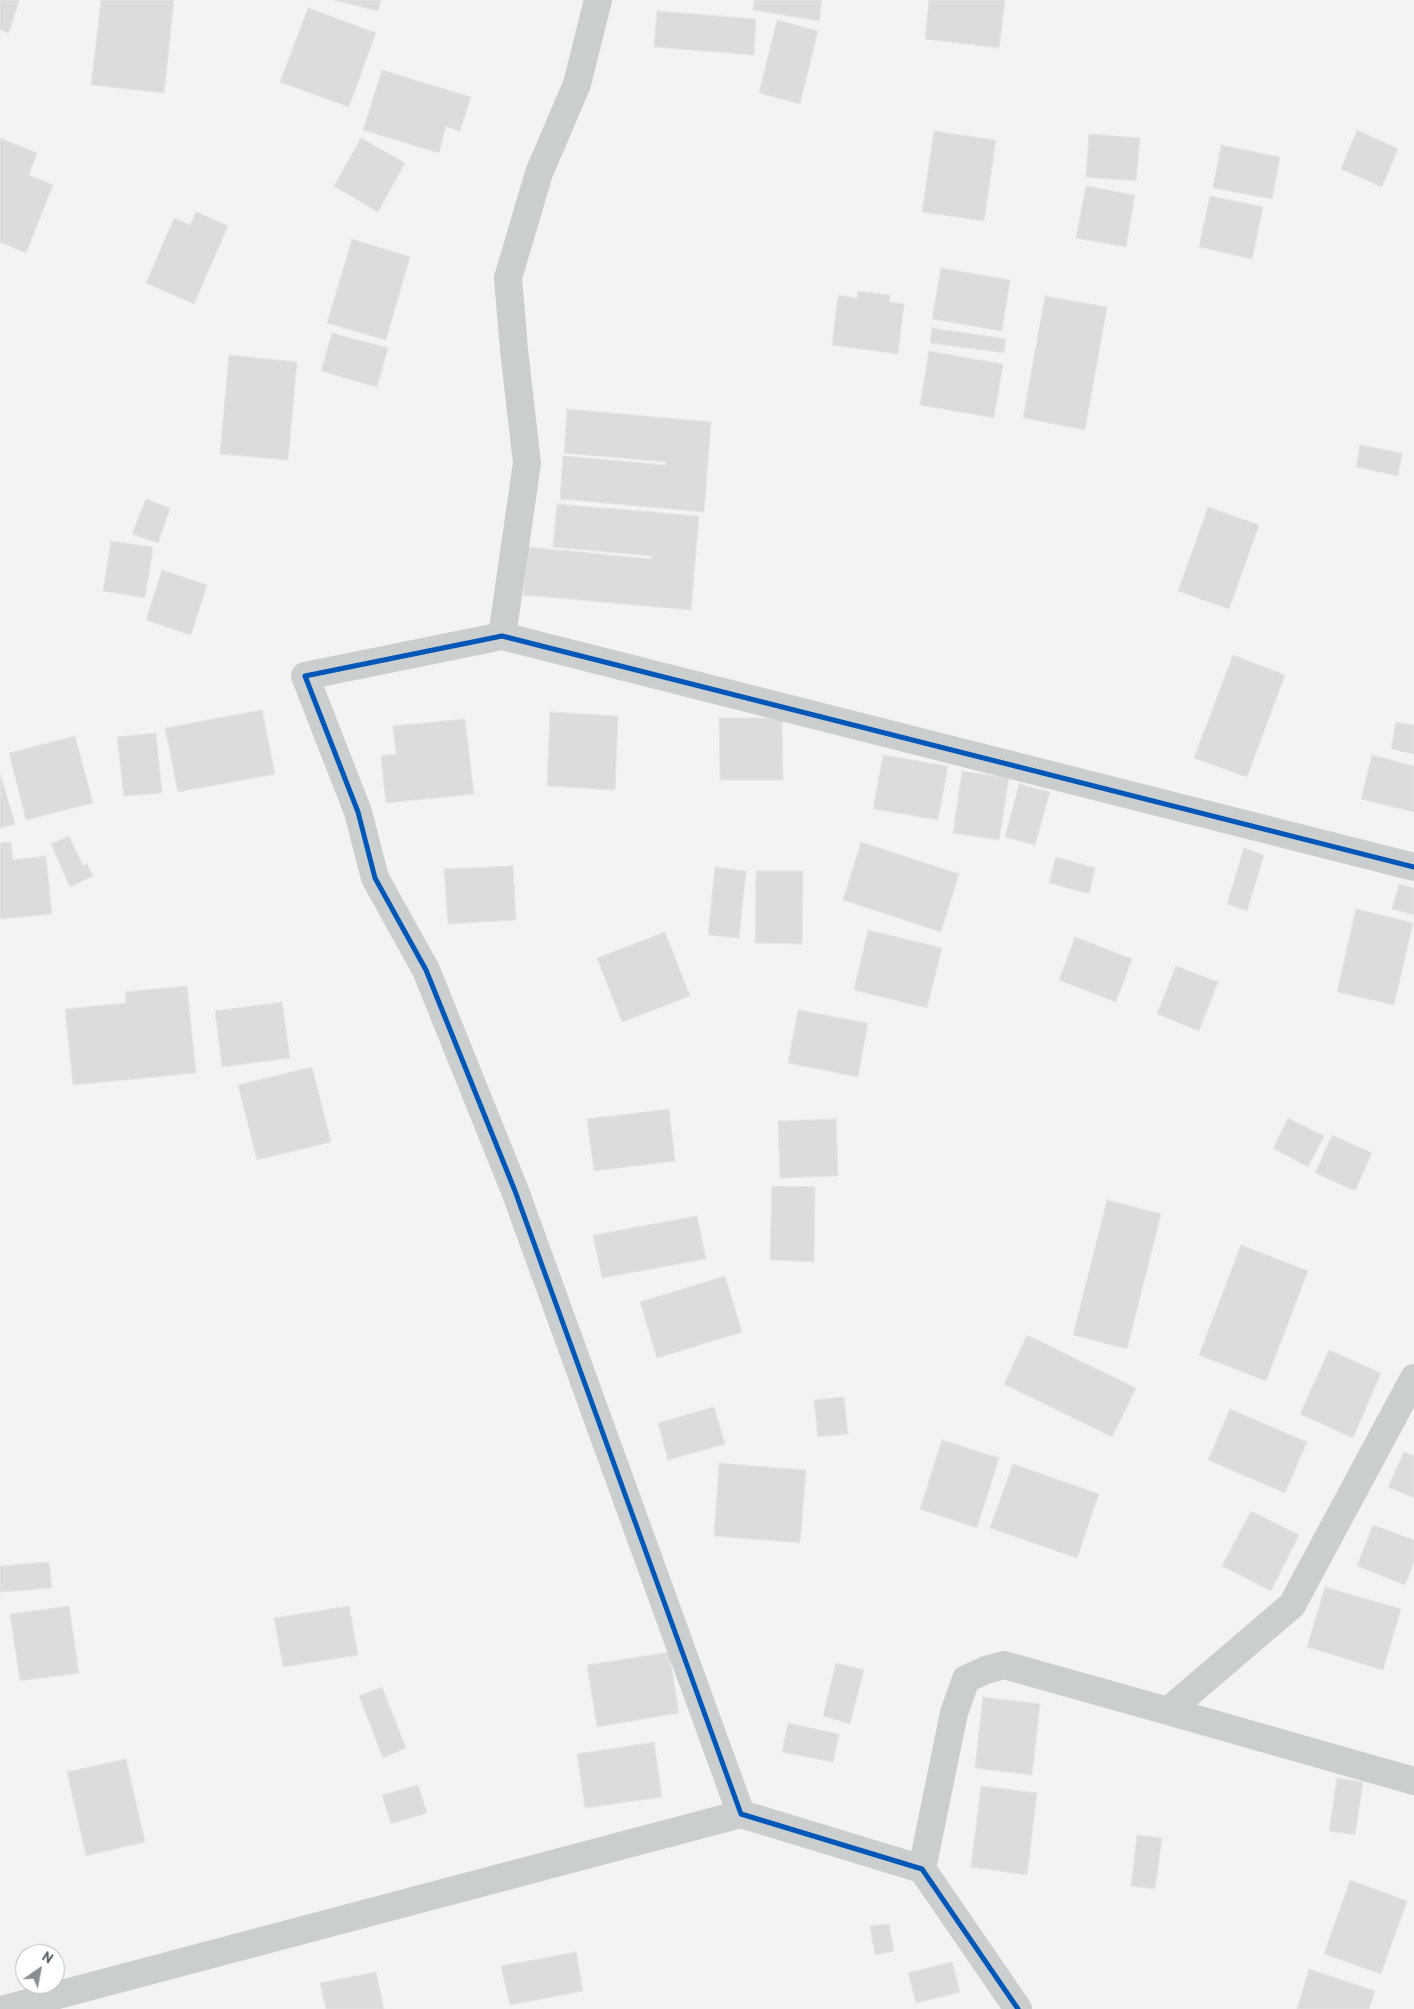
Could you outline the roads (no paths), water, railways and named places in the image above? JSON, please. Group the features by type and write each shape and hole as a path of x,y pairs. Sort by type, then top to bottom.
{"street":[{"path":"502,636 527,463 508,278 539,173 577,84 598,0"},
{"path":"741,1814 515,1191 426,970 374,878 358,812 305,676 502,636 1414,866"},
{"path":"1168,1711 1292,1605 1414,1378"},
{"path":"922,1869 954,1712 966,1679 986,1670 1004,1665 1414,1781"},
{"path":"5,2009 741,1814 922,1869 1018,2009"}]}
